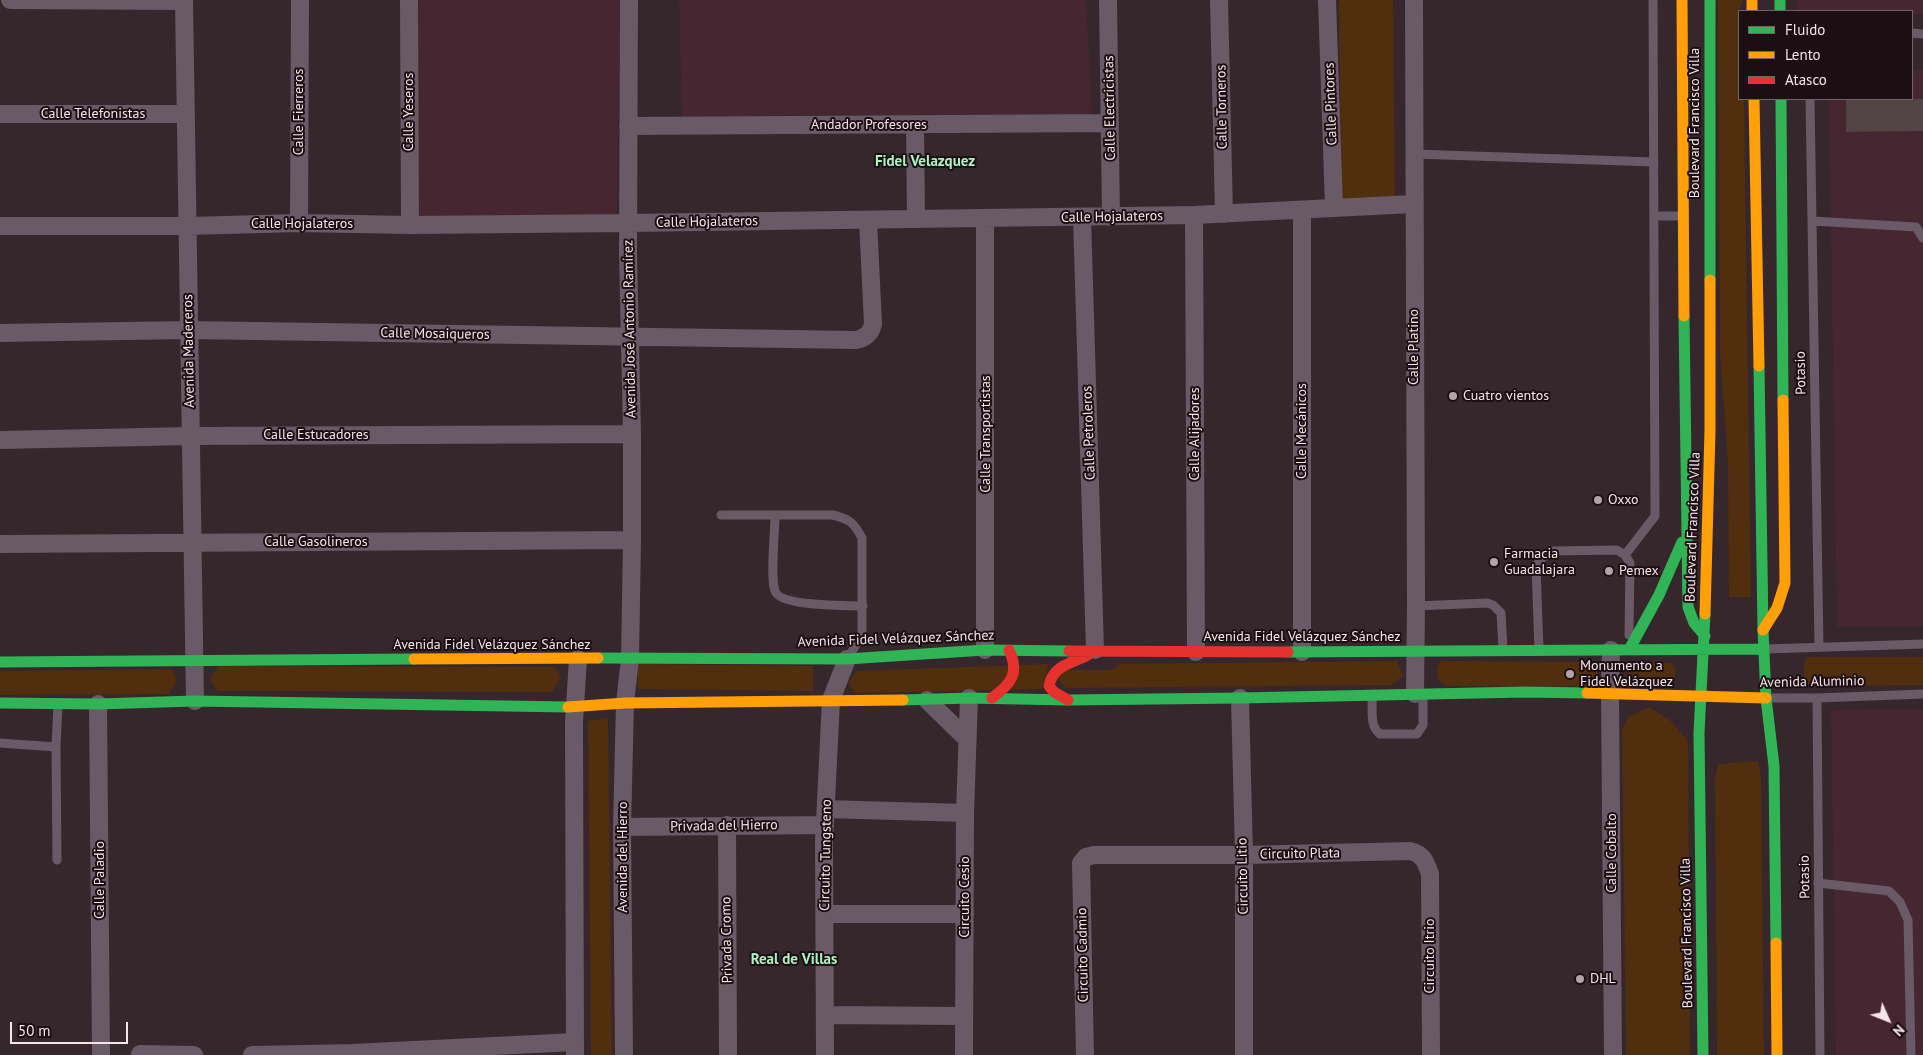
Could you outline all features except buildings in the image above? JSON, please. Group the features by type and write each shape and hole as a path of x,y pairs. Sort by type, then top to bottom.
{"main road":[{"path":"1682,0 1696,60 1683,216 1686,532 1689,617 1694,626 1705,636"},
{"name":"Boulevard Francisco Villa","path":"1703,1055 1699,733 1705,636 1711,374 1696,60 1710,0"},
{"path":"1754,100 1763,630 1766,698 1774,766 1776,1055"},
{"path":"1763,630 1781,602 1784,583 1781,100"},
{"path":"1628,650 1659,595 1686,532"},
{"name":"Avenida Fidel Velázquez Sánchez","path":"0,662 847,659 986,650 1416,652 1764,649"},
{"path":"992,698 1004,689 1013,676 1015,663 1009,650"},
{"path":"1068,700 1054,692 1049,686 1053,672 1058,667 1084,658 1095,650"},
{"path":"0,703 98,704 195,701 574,706 625,703 969,698 1068,700 1419,694 1610,693 1702,697"},
{"name":"Avenida Aluminio","path":"1702,697 1766,698"}],"street":[{"path":"10,0 184,0"},
{"name":"Avenida Madereros","path":"184,0 195,701"},
{"name":"Calle Fierreros","path":"299,223 300,0"},
{"name":"Calle Yeseros","path":"409,0 410,225"},
{"name":"Avenida José Antonio Ramírez","path":"629,0 628,223 632,434 630,659"},
{"name":"Calle Electricistas","path":"1108,0 1111,217"},
{"name":"Calle Torneros","path":"1219,0 1224,214"},
{"name":"Calle Pintores","path":"1327,0 1334,208"},
{"name":"Calle Platino","path":"1414,0 1413,204 1416,652 1419,694"},
{"name":"Calle Telefonistas","path":"0,114 186,114"},
{"name":"Andador Profesores","path":"628,126 1110,123"},
{"path":"914,124 916,219"},
{"name":"Calle Hojalateros","path":"0,226 188,226 299,223 410,225 1194,216 1413,204"},
{"name":"Calle Mecánicos","path":"1302,210 1302,652"},
{"name":"Calle Alijadores","path":"1194,216 1196,652"},
{"name":"Calle Petroleros","path":"1082,217 1095,650"},
{"name":"Calle Transportistas","path":"984,218 986,650"},
{"name":"Calle Mosaiqueros","path":"0,333 188,330 856,340 868,334 874,324 868,220"},
{"name":"Calle Estucadores","path":"0,440 191,436 632,434"},
{"name":"Calle Gasolineros","path":"0,544 632,540"},
{"name":"Calle Cobalto","path":"1611,650 1613,1055"},
{"path":"252,1055 575,1048 574,706 578,659"},
{"name":"Avenida del Hierro","path":"624,1055 622,826 625,703 630,659"},
{"name":"Circuito Tungsteno","path":"825,1055 826,817 831,700 847,659"},
{"name":"Circuito Cesio","path":"964,1055 965,813 969,698"},
{"name":"Circuito Litio","path":"1240,698 1244,855 1244,1055"},
{"path":"927,700 967,738"},
{"name":"Calle Paladio","path":"98,704 101,1055"},
{"name":"Privada del Hierro","path":"622,826 726,826 826,817 965,813"},
{"name":"Privada Cromo","path":"726,826 728,1055"},
{"name":"Circuito Plata","path":"1086,857 1094,855 1244,855 1410,851 1417,853 1423,858"},
{"name":"Circuito Cadmio","path":"1085,1055 1081,863 1086,857"},
{"name":"Circuito Itrio","path":"1423,858 1430,874 1431,1055"},
{"path":"825,914 965,914"},
{"path":"825,1015 964,1016"},
{"path":"140,1054 194,1055"}],"lane":[{"path":"1625,554 1655,516 1653,0"},
{"name":"Potasio","path":"1810,100 1819,647"},
{"path":"1414,154 1654,162"},
{"path":"1654,216 1683,216"},
{"path":"1812,222 1916,227 1923,238"},
{"path":"721,515 833,515 846,518 856,526 862,538 862,634 847,659"},
{"path":"775,515 773,567 774,591 778,596 785,600 802,603 863,606"},
{"path":"1540,651 1536,566 1542,558 1552,551 1617,550 1625,554 1630,563 1628,650"},
{"path":"1416,606 1487,603 1493,605 1501,613 1504,651"},
{"path":"1764,649 1923,644"},
{"path":"1372,696 1373,726 1375,730 1380,734 1417,734 1423,725 1419,694"},
{"name":"Avenida Aluminio","path":"1766,698 1923,694"},
{"name":"Potasio","path":"1817,698 1820,1055"},
{"path":"57,860 56,747 58,704"},
{"path":"0,743 56,747"},
{"path":"1818,883 1889,892 1900,902 1908,920 1911,1055"}],"shaded area":[{"path":"417,0 620,0 617,214 418,217"},
{"path":"679,0 1086,0 1092,116 805,115 682,117"},
{"path":"1339,0 1393,0 1395,200 1341,201"},
{"path":"1718,0 1743,0 1738,10 1738,100 1744,100 1751,597 1729,597 1728,464 1720,353"},
{"path":"1797,0 1923,0 1923,14 1913,14 1913,10 1797,10"},
{"path":"1923,70 1923,627 1837,627 1829,100 1913,100 1913,71"},
{"path":"1807,657 1923,657 1923,685 1810,686 1804,681 1804,664"},
{"path":"1397,661 1403,676 1391,685 1066,688 1057,678 1062,670 1111,670 1121,664"},
{"path":"1441,661 1591,662 1598,671 1597,678 1585,686 1446,686 1437,678 1437,667"},
{"path":"1635,662 1670,663 1676,669 1675,676 1670,685 1628,681 1628,670"},
{"path":"638,664 813,666 813,691 638,689"},
{"path":"1049,664 1042,689 855,693 848,683 856,671"},
{"path":"218,666 555,667 561,677 552,692 218,691 210,680"},
{"path":"172,669 177,681 169,694 0,695 0,671"},
{"path":"1649,707 1670,720 1688,741 1690,1055 1626,1055 1622,731 1628,717"},
{"path":"1923,709 1923,1055 1836,1055 1831,710"},
{"path":"608,718 612,1055 591,1055 588,721"},
{"path":"1758,761 1761,777 1764,1055 1717,1055 1715,778 1718,764"}],"traffic: fast":[{"path":"1710,0 1710,280"},
{"path":"1780,0 1780,10"},
{"path":"1781,100 1783,400"},
{"path":"1684,316 1688,607 1694,623 1705,636"},
{"path":"1759,366 1763,630 1766,698 1774,766 1776,943"},
{"path":"1629,650 1659,595 1682,542"},
{"path":"1703,1055 1699,733 1705,614"},
{"path":"1288,652 1764,649"},
{"path":"598,658 847,659 985,650 1069,651"},
{"path":"0,662 414,659"},
{"path":"903,700 969,698 1068,700 1525,692 1587,693"},
{"path":"0,703 98,704 195,701 568,707"}],"traffic: slow":[{"path":"1682,0 1684,316"},
{"path":"1752,0 1752,10"},
{"path":"1754,100 1759,366"},
{"path":"1705,614 1710,431 1710,280"},
{"path":"1763,630 1777,608 1785,583 1783,400"},
{"path":"414,659 598,658"},
{"path":"1587,693 1766,698"},
{"path":"568,707 625,703 903,700"},
{"path":"1776,943 1777,1055"}],"traffic: jam":[{"path":"992,698 1009,683 1012,677 1014,665 1009,650"},
{"path":"1069,651 1288,652"},
{"path":"1068,700 1054,692 1049,686 1051,679 1059,669 1089,654"}],"place":[{"name":"Cuatro vientos","path":"1453,396"},
{"name":"Oxxo","path":"1598,500"},
{"name":"Farmacia Guadalajara","path":"1494,562"},
{"name":"Pemex","path":"1609,571"},
{"name":"Monumento a Fidel Velázquez","path":"1570,674"},
{"name":"DHL","path":"1580,979"}],"district":[{"name":"Fidel Velazquez","path":"925,162"},
{"name":"Real de Villas","path":"794,960"}]}
